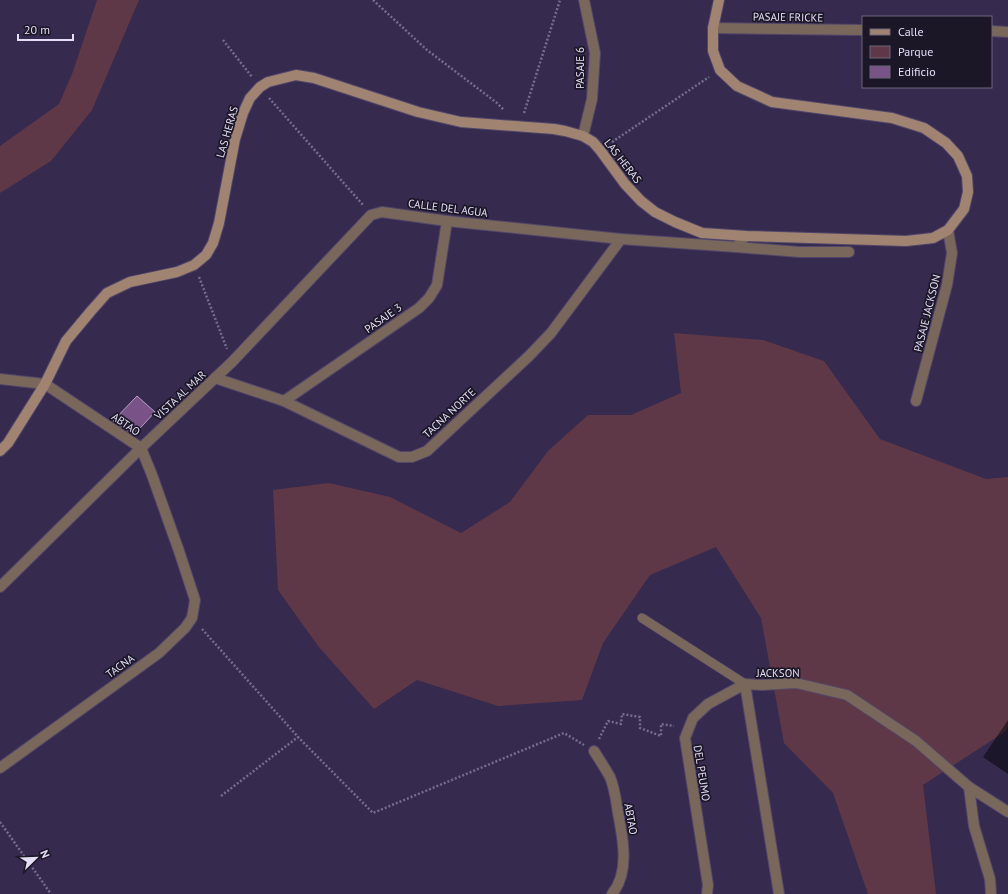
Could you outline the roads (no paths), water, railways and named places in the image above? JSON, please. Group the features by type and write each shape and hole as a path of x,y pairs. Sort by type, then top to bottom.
{"street":[{"name":"PASAJE 6","path":"583,136 592,99 595,53 584,0"},
{"name":"LAS HERAS","path":"0,451 8,443 45,384 66,341 107,293 130,282 178,272 194,265 206,255 213,243 235,139 243,113 250,98 260,87 268,82 296,75 314,78 418,112 460,122 565,131 583,136 600,150 625,184 641,201 655,212 702,233 746,236 906,241 933,238 948,230 964,209 968,192 967,176 958,156 946,143 924,128 892,118 772,102 737,86 720,70 713,51 713,28 719,0"},
{"name":"PASAJE FRICKE","path":"713,28 862,30"},
{"path":"992,31 1008,32"},
{"name":"CALLE DEL AGUA","path":"372,215 382,212 447,221 621,239 736,247"},
{"name":"VISTA AL MAR","path":"0,588 141,448 232,362 372,215"},
{"name":"PASAJE 3","path":"284,401 419,308 429,298 437,285 447,221"},
{"name":"PASAJE JACKSON","path":"916,401 947,285 952,253 948,230"},
{"path":"736,247 746,236"},
{"name":"TACNA NORTE","path":"215,378 284,401 399,457 412,457 426,450 529,356 545,338 621,239"},
{"path":"736,247 800,252 850,252"},
{"name":"ABTAO","path":"0,379 45,384 141,448 152,475 195,600 192,618"},
{"name":"TACNA","path":"0,768 159,653 185,628 192,618"},
{"name":"JACKSON","path":"779,894 745,684 762,685 796,683 847,695 916,741 969,787 1008,812"},
{"name":"DEL PEUMO","path":"707,894 708,885 685,738 693,718 708,704 745,684"},
{"name":"ABTAO","path":"594,751 609,776 614,790 624,846 623,867 617,888 612,894"},
{"path":"969,787 974,826 990,879 991,894"}],"lane":[{"path":"642,618 745,684"}]}
